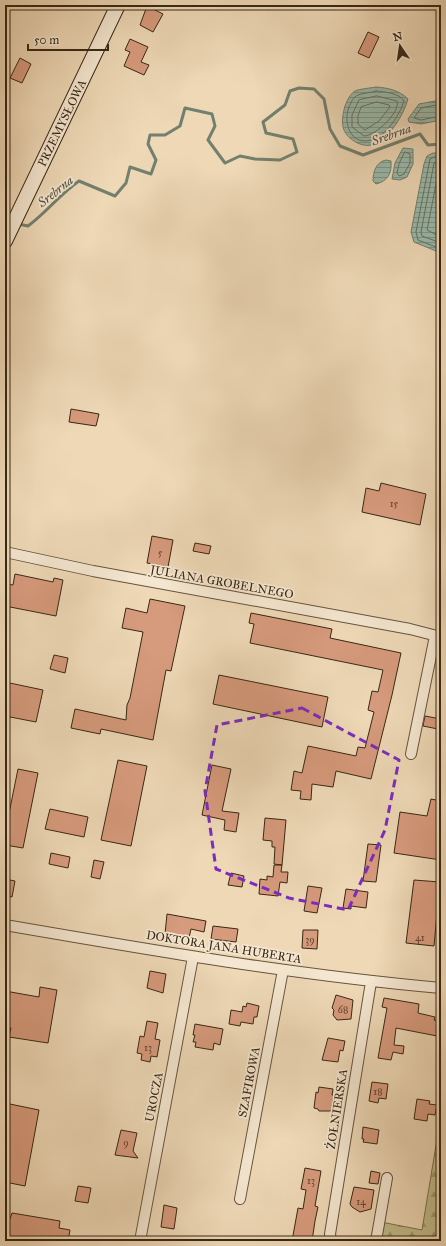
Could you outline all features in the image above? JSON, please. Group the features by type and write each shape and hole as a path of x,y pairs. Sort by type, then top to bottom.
{"street":[{"name":"PRZEMYSŁOWA","path":"7,236 118,5"},
{"name":"JULIANA GROBELNEGO","path":"5,552 94,571 438,636 411,754"},
{"name":"DOKTORA JANA HUBERTA","path":"5,925 194,957 371,982 441,988"},
{"name":"UROCZA","path":"140,1241 194,957"},
{"name":"SZAFIROWA","path":"240,1199 284,970"},
{"name":"ŻOŁNIERSKA","path":"331,1241 332,1222 371,982"},
{"path":"376,1241 387,1178"}],"highlighted area":[{"path":"302,708 399,760 385,830 348,910 289,898 216,869 205,791 217,725"}],"green space":[{"path":"441,1115 441,1241 378,1241 381,1222 422,1230"}],"water":[{"path":"376,87 401,93 408,99 400,119 386,136 370,145 357,143 346,134 344,130 342,121 344,109 349,98 355,91"},
{"path":"441,100 441,120 421,124 409,122 408,119 419,104"},
{"path":"403,148 413,149 413,164 407,177 400,180 392,179 395,163"},
{"path":"433,153 441,153 441,253 414,242 411,232 424,164 427,156"},
{"path":"386,160 391,161 390,173 384,181 376,184 373,181 374,171 377,165"}],"building":[{"path":"147,6 163,14 153,32 140,25"},
{"path":"368,32 379,37 369,58 358,53"},
{"path":"130,39 148,47 141,62 149,65 144,75 124,66 130,52 125,50"},
{"path":"20,58 31,64 22,83 10,78"},
{"path":"71,409 99,414 96,426 69,422"},
{"path":"381,483 426,494 420,525 362,512 366,488 379,491"},
{"path":"152,536 173,540 168,567 147,563"},
{"path":"195,543 211,546 209,554 193,551"},
{"path":"15,574 53,582 54,578 63,580 56,616 5,606 6,584 13,585"},
{"path":"150,599 185,606 171,671 166,670 153,740 101,729 100,734 71,728 75,709 126,720 127,705 130,698 143,632 122,628 126,608 147,613"},
{"path":"251,613 332,629 330,638 401,653 371,779 336,771 333,787 312,784 311,800 300,799 301,791 291,790 294,771 302,773 308,746 356,756 358,747 365,748 374,712 368,710 372,691 378,692 383,670 250,643 254,624 249,623"},
{"path":"54,655 68,658 65,673 50,669"},
{"path":"219,675 328,697 322,727 213,704"},
{"path":"5,682 43,690 36,722 5,716"},
{"path":"425,716 441,719 438,729 423,726"},
{"path":"118,760 147,766 131,846 101,840"},
{"path":"212,765 231,769 222,811 239,813 236,832 224,830 225,820 202,815"},
{"path":"18,769 38,773 23,848 5,845 5,833"},
{"path":"431,799 441,801 441,829 438,845 441,845 441,860 394,853 400,812 427,816"},
{"path":"50,809 88,817 84,837 45,829"},
{"path":"265,818 286,820 282,865 274,864 275,847 272,847 272,841 263,840"},
{"path":"368,844 381,845 376,882 363,881"},
{"path":"51,853 70,857 68,868 49,864"},
{"path":"94,860 104,862 100,879 91,877"},
{"path":"274,865 282,865 281,872 288,872 287,883 280,882 278,896 259,894 260,879 267,880 267,876 273,877"},
{"path":"231,873 244,876 242,887 228,885"},
{"path":"5,879 15,881 12,897 5,895"},
{"path":"414,880 440,882 434,946 406,943"},
{"path":"308,886 322,888 317,913 304,911"},
{"path":"346,889 368,892 366,908 351,906 351,909 343,908"},
{"path":"167,914 206,921 204,932 191,929 189,938 165,934"},
{"path":"213,926 238,929 236,942 211,939"},
{"path":"303,930 318,930 317,949 302,948"},
{"path":"150,971 166,974 163,993 147,988"},
{"path":"40,987 57,990 48,1043 9,1037 11,1028 5,1027 5,991 39,997"},
{"path":"336,995 353,1000 351,1019 337,1020 333,1015 334,1010 332,1008"},
{"path":"384,998 419,1004 418,1013 435,1017 434,1020 440,1021 437,1036 396,1028 394,1045 404,1046 403,1054 393,1052 391,1060 378,1058 387,1008 382,1007"},
{"path":"247,1003 259,1006 257,1017 254,1017 253,1024 241,1022 240,1026 229,1024 231,1010 242,1012 243,1006 246,1007"},
{"path":"147,1021 158,1023 155,1039 160,1040 157,1057 151,1056 150,1062 141,1060 142,1054 137,1053 140,1036 144,1037"},
{"path":"195,1024 223,1029 220,1045 214,1043 213,1050 195,1047 196,1042 193,1042 195,1035 193,1035"},
{"path":"328,1038 345,1041 343,1051 340,1050 338,1062 322,1060"},
{"path":"372,1082 388,1084 386,1099 379,1098 378,1103 369,1101"},
{"path":"319,1087 333,1089 332,1095 334,1095 331,1111 319,1111 318,1109 314,1108 316,1092 318,1093"},
{"path":"417,1099 430,1101 429,1104 437,1105 435,1115 428,1114 427,1121 414,1119"},
{"path":"5,1103 39,1110 25,1186 5,1182"},
{"path":"363,1127 379,1130 377,1144 363,1142"},
{"path":"121,1130 137,1133 133,1151 138,1158 115,1155"},
{"path":"305,1168 321,1171 315,1206 318,1207 312,1241 292,1241 298,1208 303,1209 306,1190 301,1189"},
{"path":"371,1171 380,1173 378,1184 369,1183"},
{"path":"78,1186 91,1188 88,1203 75,1201"},
{"path":"354,1187 374,1190 371,1209 360,1212 352,1207 350,1204"},
{"path":"164,1205 177,1208 174,1229 161,1227"},
{"path":"12,1213 60,1221 59,1228 70,1230 68,1241 5,1241 5,1218 10,1219"}],"waterway":[{"name":"Srebrna","path":"18,224 28,226 79,181 115,196 126,183 130,167 151,174 156,160 148,144 150,135 165,135 180,126 185,108 212,114 215,126 208,140 225,163 240,156 255,159 280,160 297,152 293,139 266,133 263,122 285,105 290,91 299,88 314,89 324,99 330,129 340,146 363,155 420,134 428,145 441,144"}]}
